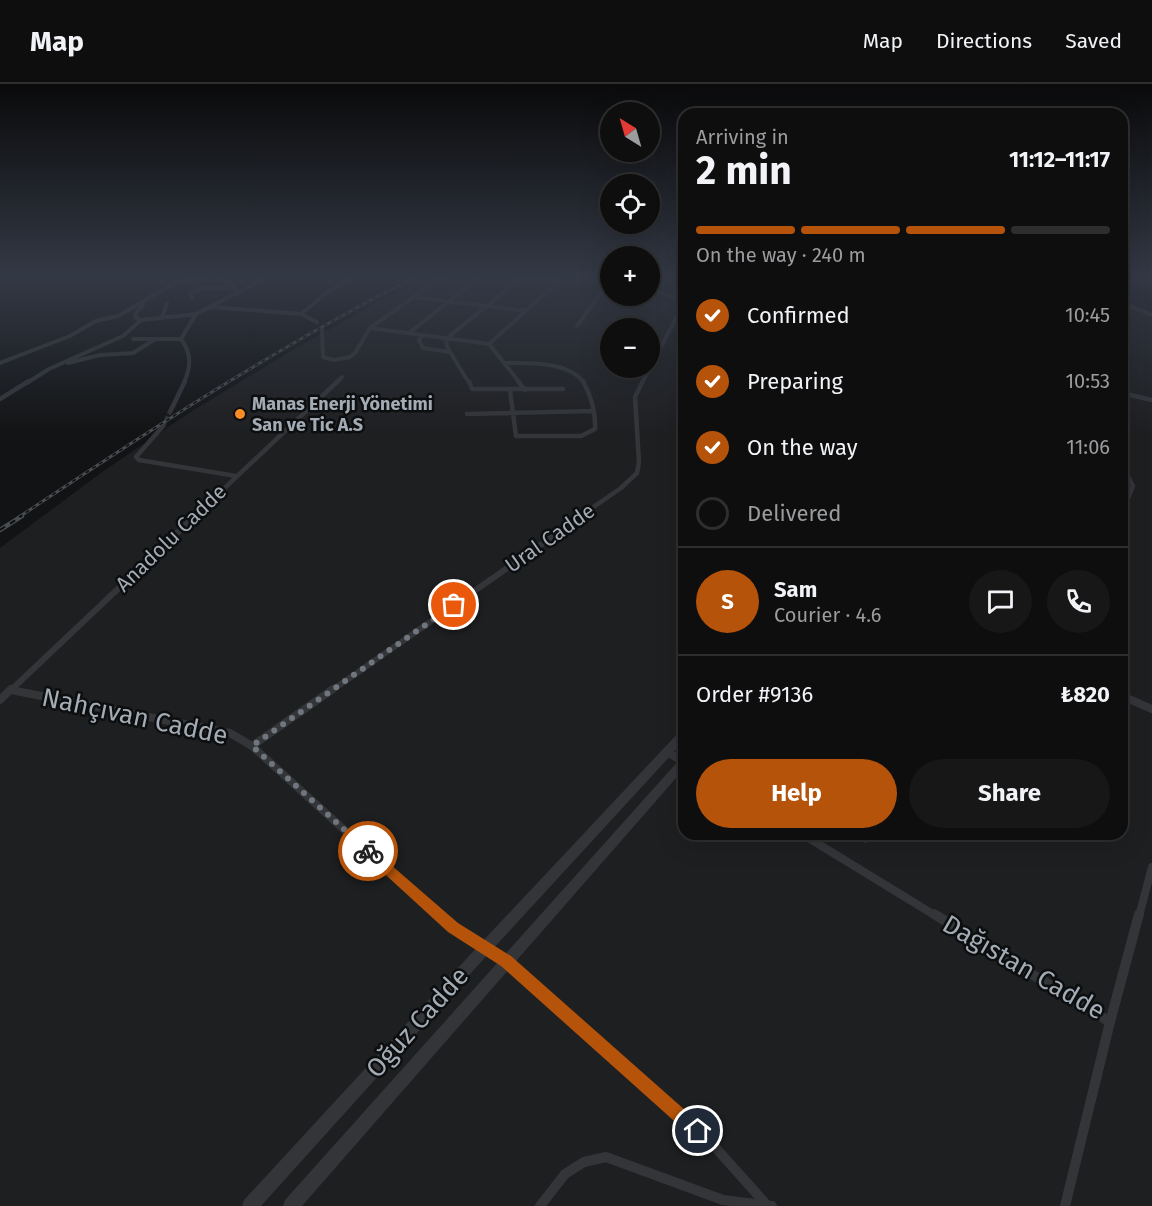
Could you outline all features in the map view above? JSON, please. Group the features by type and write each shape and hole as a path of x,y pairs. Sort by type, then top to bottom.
{"street":[{"path":"0,363 80,330"},
{"path":"0,399 60,363 123,336 129,330"},
{"path":"181,339 186,330"},
{"path":"322,330 322,353 328,359 334,360 350,357 369,330"},
{"path":"388,330 489,344 504,330"},
{"path":"409,333 412,330"},
{"path":"446,339 457,330"},
{"name":"Ural Cadde","path":"252,746 621,488 637,473 639,459 635,397 670,330"},
{"path":"422,335 419,340 423,348 450,352"},
{"path":"133,339 181,339 185,343 192,361 185,384 179,390 171,410"},
{"path":"446,339 450,352 465,373 472,389 563,389"},
{"path":"60,363 100,354 133,353 154,340"},
{"path":"489,344 494,355 505,363 525,390"},
{"path":"505,363 551,368 577,374 582,380 594,411 596,425 594,431 585,436 571,437 516,436 510,390"},
{"name":"Anadolu Cadde","path":"0,700 342,377"},
{"path":"1128,394 1152,400"},
{"path":"467,414 594,411"},
{"path":"163,426 136,458 236,476"},
{"path":"1128,478 1132,486 1128,497"},
{"name":"Nahçıvan Cadde","path":"11,690 230,733 252,746 453,928 506,961 715,1147 769,1205"},
{"path":"1128,699 1152,709"},
{"name":"Oğuz Cadde","path":"250,1206 484,948 678,740"},
{"path":"667,752 678,758"},
{"name":"Oğuz Cadde","path":"291,1206 678,769"},
{"name":"Dağıstan Cadde","path":"812,840 1110,1022 1152,867"},
{"path":"1065,1206 1110,1022"},
{"path":"540,1206 565,1174 584,1162 606,1157 723,1200 769,1205"}],"shaded area":[{"path":"327,330 600,330 600,378 660,378 660,330 678,330 678,840 1128,840 1128,330 1152,330 1152,1206 0,1206 0,548 102,472 189,413"}],"tunnel":[{"path":"163,426 171,410"}],"railway":[{"path":"19,517 164,422 315,330"},
{"path":"0,530 22,516"}],"way so far":[{"path":"368,851 252,746 454,605"}],"place":[{"name":"Manas Enerji Yönetimi San ve Tic A.S","path":"240,414"}],"route":[{"path":"368,851 453,928 506,961 698,1131"}]}
